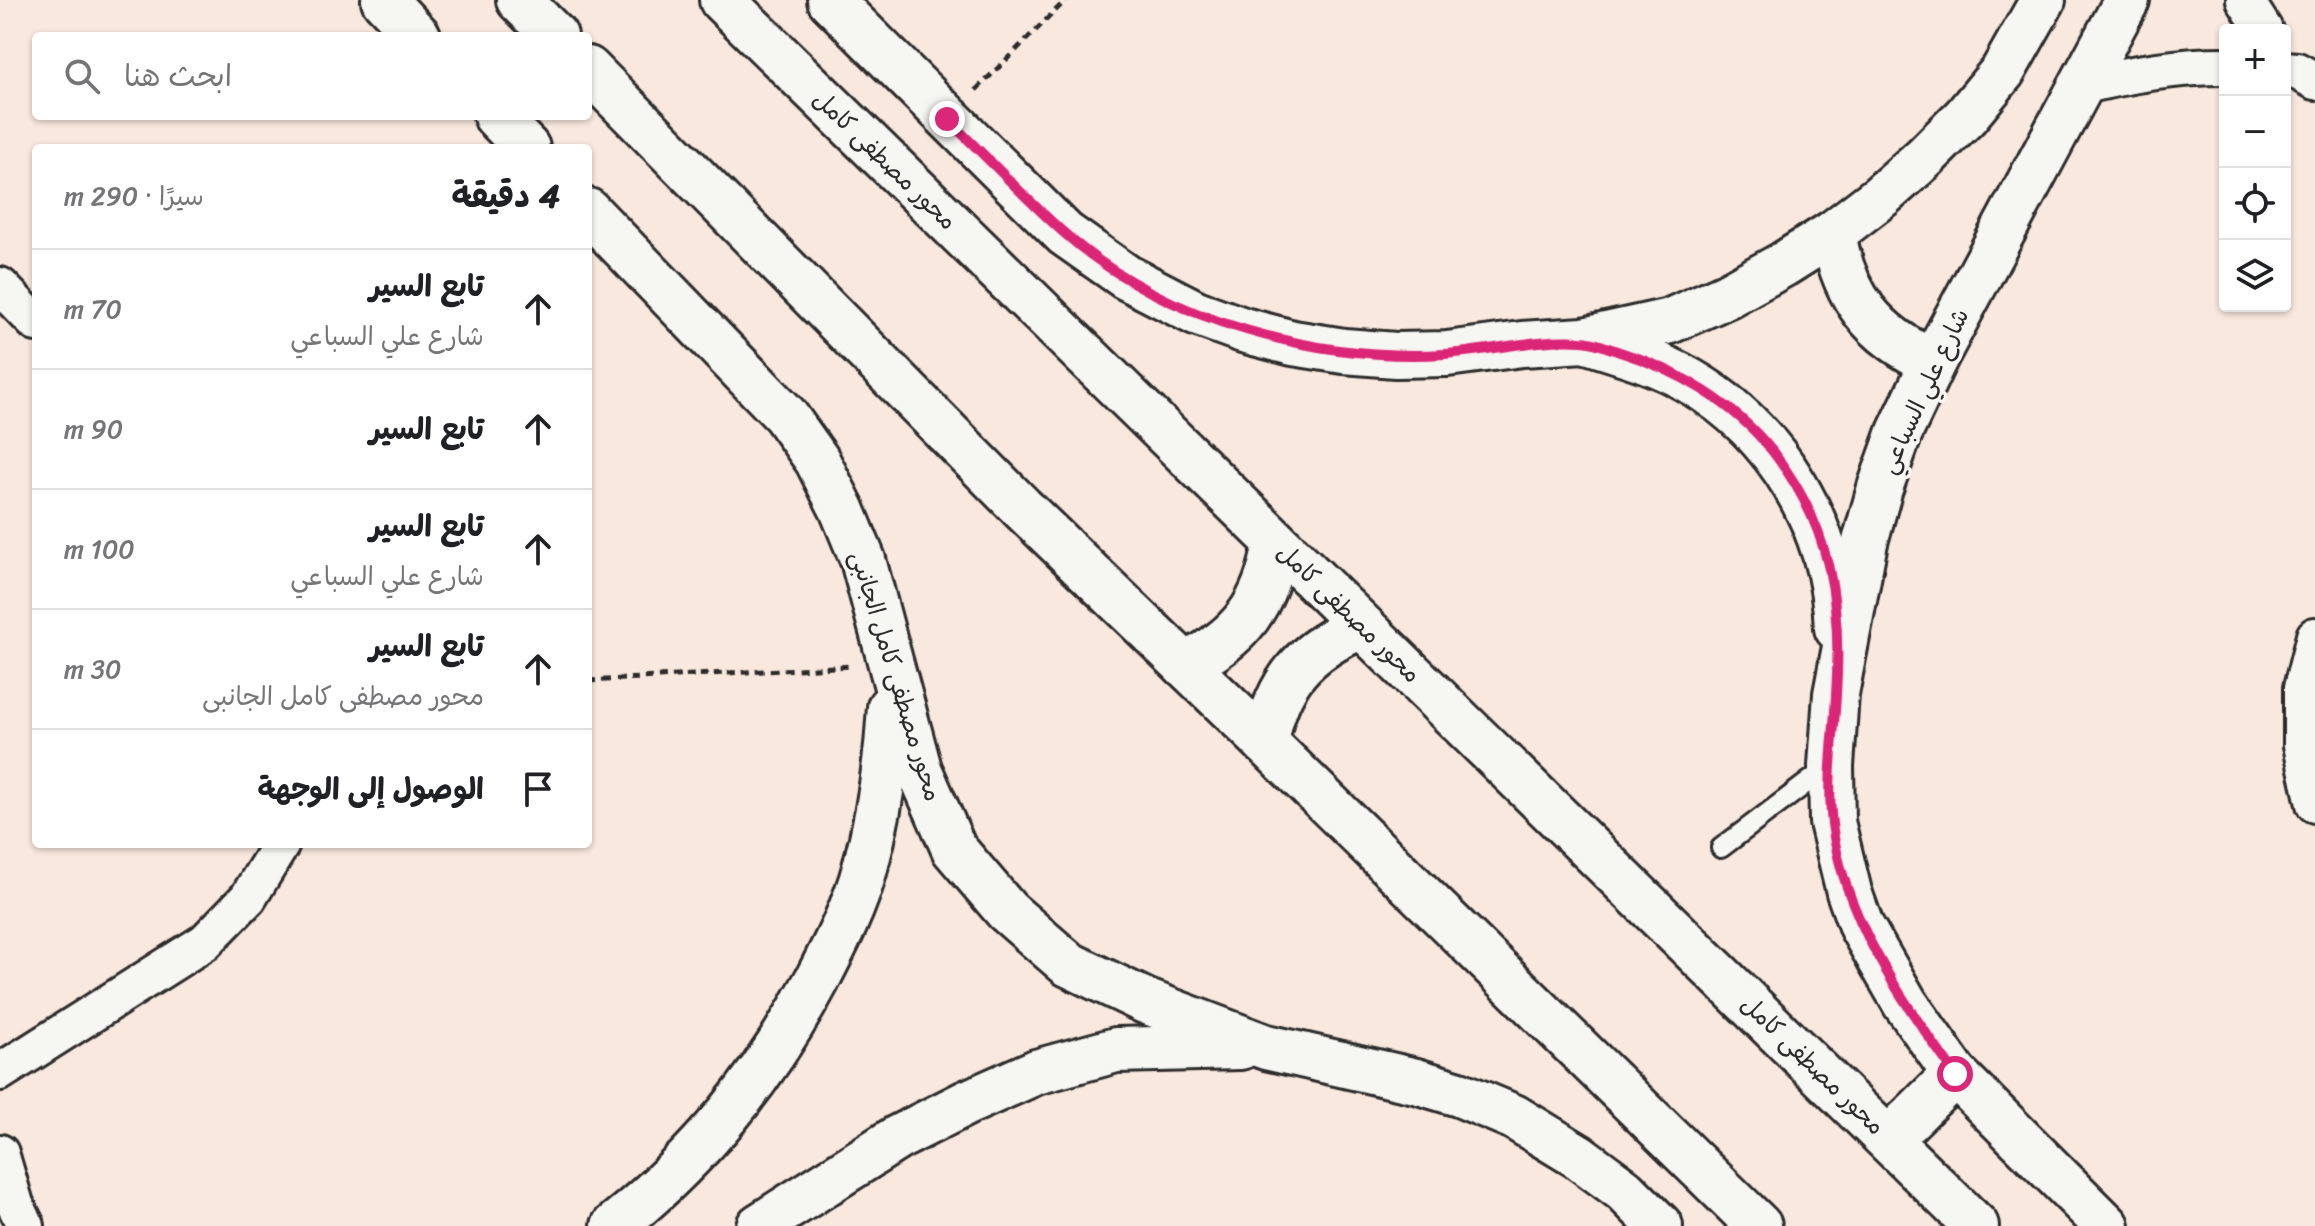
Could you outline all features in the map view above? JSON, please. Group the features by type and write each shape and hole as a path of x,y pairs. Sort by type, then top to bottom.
{"street":[{"path":"384,0 414,32"},
{"path":"519,0 551,32"},
{"name":"محور مصطفى كامل","path":"722,0 1976,1226"},
{"path":"830,0 1065,234 1108,266 1151,292 1243,330 1293,343 1396,355 1447,354 1584,340 1670,321 1728,295 1833,233 1924,158 1966,116 2003,71 2043,0"},
{"name":"شارع علي السباعي","path":"1955,1074 1905,1003 1861,926 1849,892 1832,822 1831,766 1836,694 1865,542 1900,432 1933,362 2127,0"},
{"path":"2245,0 2260,24"},
{"path":"2081,86 2134,72 2219,66"},
{"path":"592,73 1022,508 1759,1226"},
{"path":"500,120 523,144"},
{"name":"محور مصطفى كامل الجانبى","path":"592,215 785,415 817,460 863,560 919,769 954,849 1007,911 1068,964 1145,1001 1266,1047 1416,1081 1459,1094 1514,1117 1578,1156 1624,1190 1660,1226"},
{"path":"1833,233 1842,269 1858,303 1891,339 1933,362"},
{"path":"0,286 32,319"},
{"path":"1584,340 1641,358 1690,381 1734,412 1772,450 1802,495 1824,544 1836,597 1839,651 1836,694"},
{"path":"1185,665 1231,637 1249,618 1267,582 1276,543"},
{"path":"1266,743 1270,720 1289,678 1321,646 1362,626"},
{"path":"2315,636 2302,688 2302,745 2315,804"},
{"path":"614,1226 656,1192 706,1142 751,1088 791,1029 834,947 864,871 887,764 892,664"},
{"path":"0,1072 205,942 248,898 279,848"},
{"path":"759,1226 897,1138 1036,1072 1116,1050 1266,1047"},
{"path":"1889,1139 1955,1074 2107,1226"},
{"path":"0,1153 15,1204 26,1226"}],"lane":[{"path":"1721,848 1831,766"}],"path":[{"path":"947,119 1066,0"},
{"path":"592,681 892,664"}],"route":[{"path":"947,119 1065,234 1126,277 1196,313 1293,343 1396,355 1447,354 1584,340 1641,358 1690,381 1734,412 1772,450 1802,495 1824,544 1836,597 1839,651 1831,766 1832,822 1839,857 1861,926 1905,1003 1955,1074"}]}
